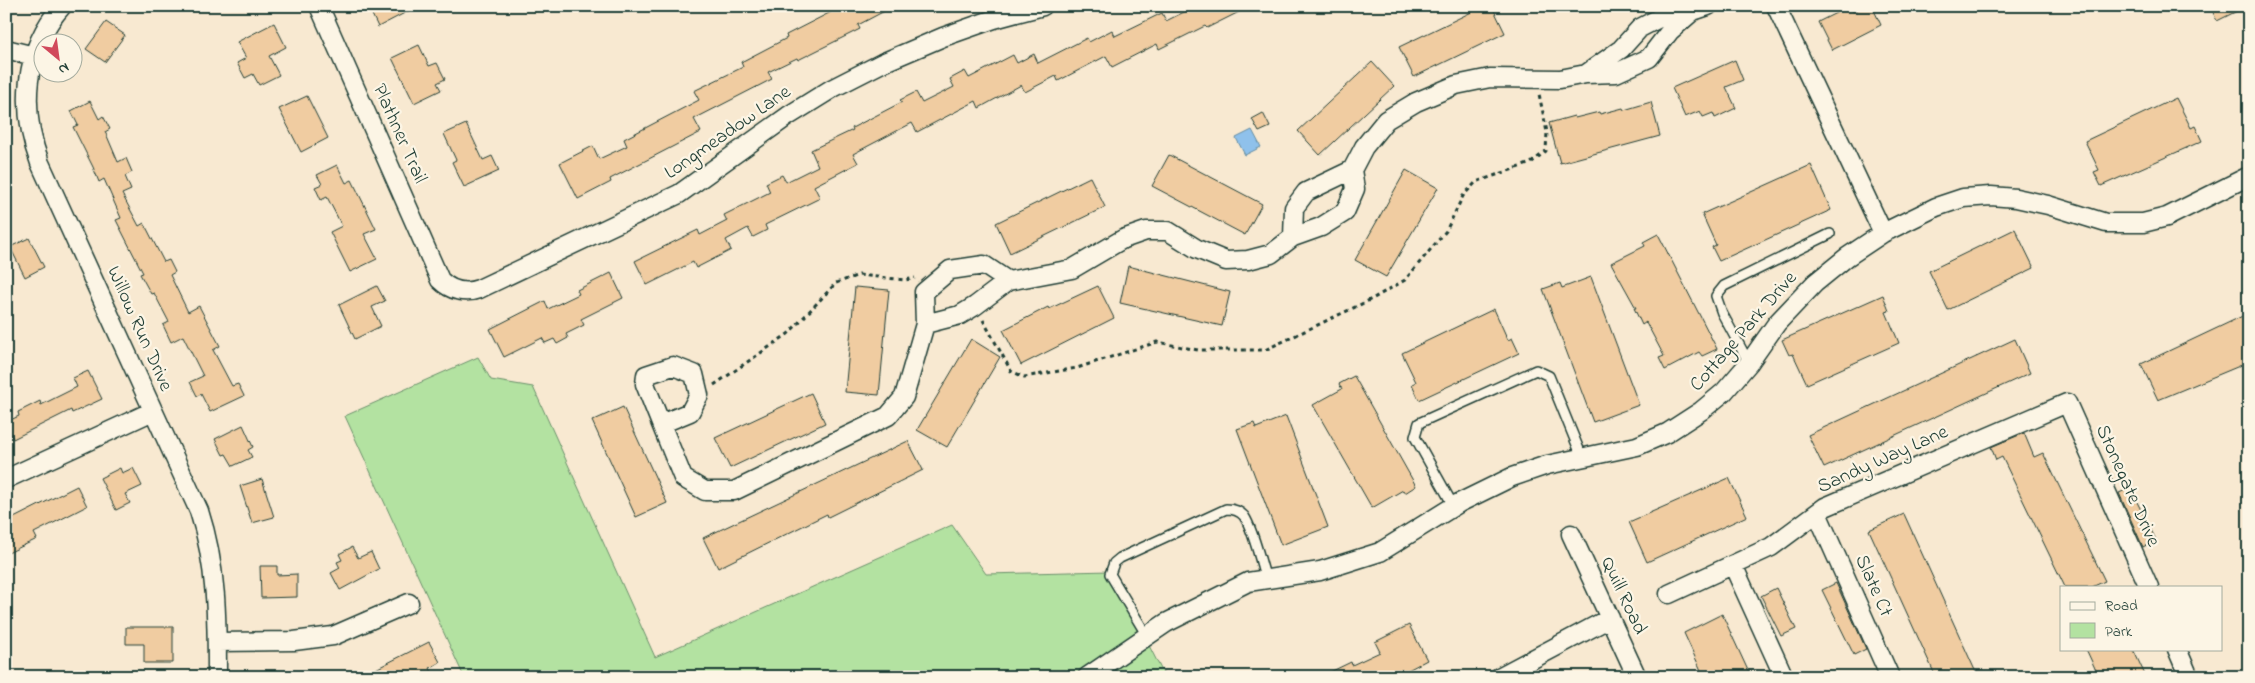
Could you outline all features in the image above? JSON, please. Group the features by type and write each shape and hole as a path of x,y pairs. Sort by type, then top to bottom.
{"street":[{"name":"Willow Run Drive","path":"44,32 62,6"},
{"name":"Plathner Trail","path":"319,6 440,280"},
{"name":"Longmeadow Lane","path":"440,280 449,287 460,291 479,289 679,194 788,116 833,88 882,63 943,36 994,19 1043,6"},
{"path":"1776,6 1828,112 1840,144 1883,233"},
{"path":"1586,74 1620,49 1640,28 1667,14 1700,9"},
{"path":"925,324 960,314 975,306 1008,280 1072,269 1123,239 1146,232 1168,230 1197,249 1226,261 1248,260 1270,254 1293,237 1321,227 1344,212 1355,189 1352,170 1364,147 1386,120 1416,102 1456,85 1490,78 1560,79 1586,74 1616,73 1649,58 1670,31 1700,9"},
{"path":"6,49 32,56"},
{"name":"Willow Run Drive","path":"32,63 28,78 27,100 34,149 205,530 215,580 217,677"},
{"path":"1293,237 1294,208 1306,192 1352,170"},
{"name":"Cottage Park Drive","path":"1087,677 1166,623 1248,582 1320,571 1380,552 1454,507 1512,477 1547,465 1637,446 1667,433 1701,412 1724,392 1749,363 1777,323 1815,283 1847,257 1883,233 1936,207 1963,198 1991,196 2016,198 2048,205 2106,223 2143,223 2167,217 2249,176"},
{"path":"661,424 690,412 699,395 694,374 673,366 646,375 645,384 661,424 683,478 705,491 734,491 888,416 904,397 925,324 924,292 950,270 984,265 1008,280"},
{"name":"Sandy Way Lane","path":"1668,594 1771,547 1825,507 2067,403"},
{"name":"Stonegate Drive","path":"2067,403 2149,586"},
{"path":"6,479 153,411"},
{"name":"Slate Ct","path":"1817,513 1890,677"},
{"name":"Quill Road","path":"1571,534 1637,677"},
{"path":"1733,565 1784,677"},
{"path":"217,642 294,642 324,637 347,631 409,603"},
{"path":"1499,677 1610,618"},
{"path":"2177,650 2189,677"}],"lane":[{"path":"1749,363 1722,313 1716,296 1724,286 1830,234"},
{"path":"1454,507 1415,438 1419,423 1536,370 1549,376 1582,457"},
{"path":"1147,636 1110,574 1110,568 1120,558 1226,509 1235,509 1243,514 1266,580"}],"path":[{"path":"975,306 1011,371 1024,377 1077,368 1158,342 1198,350 1265,350 1372,299 1405,280 1446,232 1463,196 1476,182 1532,163 1546,151 1547,132 1535,79"},
{"path":"699,395 788,334 836,282 859,275 905,280 923,276"}],"green space":[{"path":"478,357 491,380 533,387 655,657 952,525 986,574 1111,571 1165,677 464,677 345,416"}],"water":[{"path":"1252,130 1261,147 1245,155 1236,138"}],"building":[{"path":"368,6 418,6 378,27"},
{"path":"828,6 894,6 858,25 860,29 798,60 797,58 768,72 772,79 694,119 701,132 610,179 611,182 578,199 560,163 593,146 599,159 627,146 624,139 699,100 694,91 743,67 741,62 787,38 786,35 831,12"},
{"path":"1196,6 1251,6 1159,49 1157,44 1112,67 1106,56 1058,81 1056,76 1025,92 1021,85 979,108 976,101 917,132 912,123 853,154 858,163 814,186 820,198 765,225 767,230 753,237 748,228 726,240 731,250 696,268 693,262 647,285 635,261 698,230 700,235 727,221 724,215 770,192 766,183 782,175 786,182 818,166 811,150 853,130 852,128 902,102 900,100 916,92 922,103 954,87 950,79 965,71 969,78 1013,55 1017,63 1034,54 1038,63 1087,38 1089,42 1112,30 1115,36 1162,13 1166,21"},
{"path":"1484,6 1492,6 1505,33 1414,77 1399,47"},
{"path":"1850,6 1853,12 1865,6 1872,6 1881,25 1832,50 1818,22"},
{"path":"2210,6 2247,6 2217,21"},
{"path":"106,22 125,35 105,62 86,49"},
{"path":"274,23 286,47 269,56 279,75 259,85 253,74 245,78 237,63 246,58 237,42"},
{"path":"419,45 429,66 437,63 445,79 437,83 441,90 414,103 392,58"},
{"path":"1735,60 1743,80 1726,87 1736,108 1715,118 1713,113 1703,117 1700,111 1685,117 1672,88"},
{"path":"1372,62 1394,86 1320,155 1298,131"},
{"path":"307,96 328,138 301,152 279,109"},
{"path":"2176,98 2191,128 2195,126 2202,141 2101,186 2094,172 2099,170 2085,141"},
{"path":"90,101 99,119 103,116 110,129 105,132 118,162 126,158 132,172 125,176 131,190 122,194 139,226 144,223 164,262 169,260 175,272 170,275 188,312 199,306 220,346 213,350 232,386 238,384 244,396 210,412 201,394 197,396 190,382 203,376 183,336 171,342 163,325 169,322 154,293 151,294 140,274 143,273 116,220 121,218 104,179 99,182 73,127 78,125 71,111"},
{"path":"1651,102 1660,136 1560,163 1549,123 1574,116 1575,118 1599,112 1600,114 1623,108 1624,110"},
{"path":"1263,113 1270,127 1259,132 1252,119"},
{"path":"466,124 483,160 492,156 499,171 464,187 452,162 456,160 444,134"},
{"path":"1169,155 1262,204 1245,235 1152,186"},
{"path":"337,165 346,183 352,180 376,229 364,234 377,259 350,272 330,232 342,226 327,197 321,200 315,187 322,184 317,175"},
{"path":"1811,165 1831,210 1719,261 1712,247 1716,245 1702,214"},
{"path":"1406,170 1438,188 1386,277 1355,260"},
{"path":"1090,177 1105,207 1010,253 996,223"},
{"path":"2015,229 2034,268 1948,310 1929,271"},
{"path":"1658,234 1717,349 1702,356 1699,352 1665,370 1659,358 1664,356 1646,322 1642,325 1634,308 1636,308 1611,263 1645,246 1643,242"},
{"path":"29,238 44,267 25,277 10,247"},
{"path":"1128,266 1230,292 1222,326 1120,303"},
{"path":"611,273 623,298 581,319 584,325 566,334 568,338 557,344 554,339 545,343 542,338 504,357 490,329 545,301 548,309 579,294 577,290"},
{"path":"1591,277 1639,405 1593,422 1543,289 1560,283 1562,288"},
{"path":"377,286 385,301 372,307 381,326 355,339 339,305"},
{"path":"1098,286 1114,318 1021,365 1003,330 1048,307 1049,309"},
{"path":"855,287 889,290 879,395 845,392"},
{"path":"1883,295 1889,311 1886,312 1899,343 1807,384 1793,354 1789,355 1782,340"},
{"path":"1494,309 1508,340 1512,338 1519,353 1419,400 1412,384 1416,382 1402,353"},
{"path":"2249,313 2249,362 2158,400 2141,364"},
{"path":"971,339 1000,357 947,447 917,430"},
{"path":"2015,339 2030,373 1824,468 1808,435"},
{"path":"88,371 102,399 72,413 71,410 13,439 6,422 19,416 18,412 40,401 41,405 77,387 73,378"},
{"path":"1354,376 1416,486 1405,493 1403,490 1372,508 1313,405 1342,389 1339,384"},
{"path":"811,393 825,423 730,468 715,438"},
{"path":"623,407 667,503 636,517 592,421"},
{"path":"1286,416 1328,527 1281,545 1237,429 1254,423 1256,428"},
{"path":"243,425 253,447 248,450 252,457 233,466 226,454 223,455 215,439"},
{"path":"2024,433 2034,457 2043,453 2105,581 2094,586 2065,586 2002,457 1996,460 1991,447"},
{"path":"908,441 923,470 828,517 827,514 718,568 703,538"},
{"path":"120,468 122,473 133,468 142,486 125,494 130,503 116,510 100,478"},
{"path":"1729,478 1747,516 1647,562 1629,522"},
{"path":"262,479 274,517 252,523 240,486"},
{"path":"77,486 87,506 34,533 37,539 6,554 6,522"},
{"path":"2130,488 2156,540 2143,547 2119,493"},
{"path":"1904,514 1978,677 1936,677 1869,530"},
{"path":"352,547 358,558 371,552 379,569 340,590 331,573 340,568 337,562 342,560 339,554"},
{"path":"260,566 277,566 277,575 297,574 297,597 261,598"},
{"path":"1836,583 1866,649 1854,655 1822,590"},
{"path":"1776,588 1796,629 1781,636 1761,596"},
{"path":"1722,614 1751,677 1704,677 1684,633"},
{"path":"1409,625 1427,660 1395,677 1320,677 1351,662 1352,665 1380,652 1375,642"},
{"path":"126,627 173,627 173,663 144,663 144,644 126,644"},
{"path":"429,642 440,662 430,668 434,677 360,677"},
{"path":"2086,650 2133,650 2146,677 2099,677"}]}
